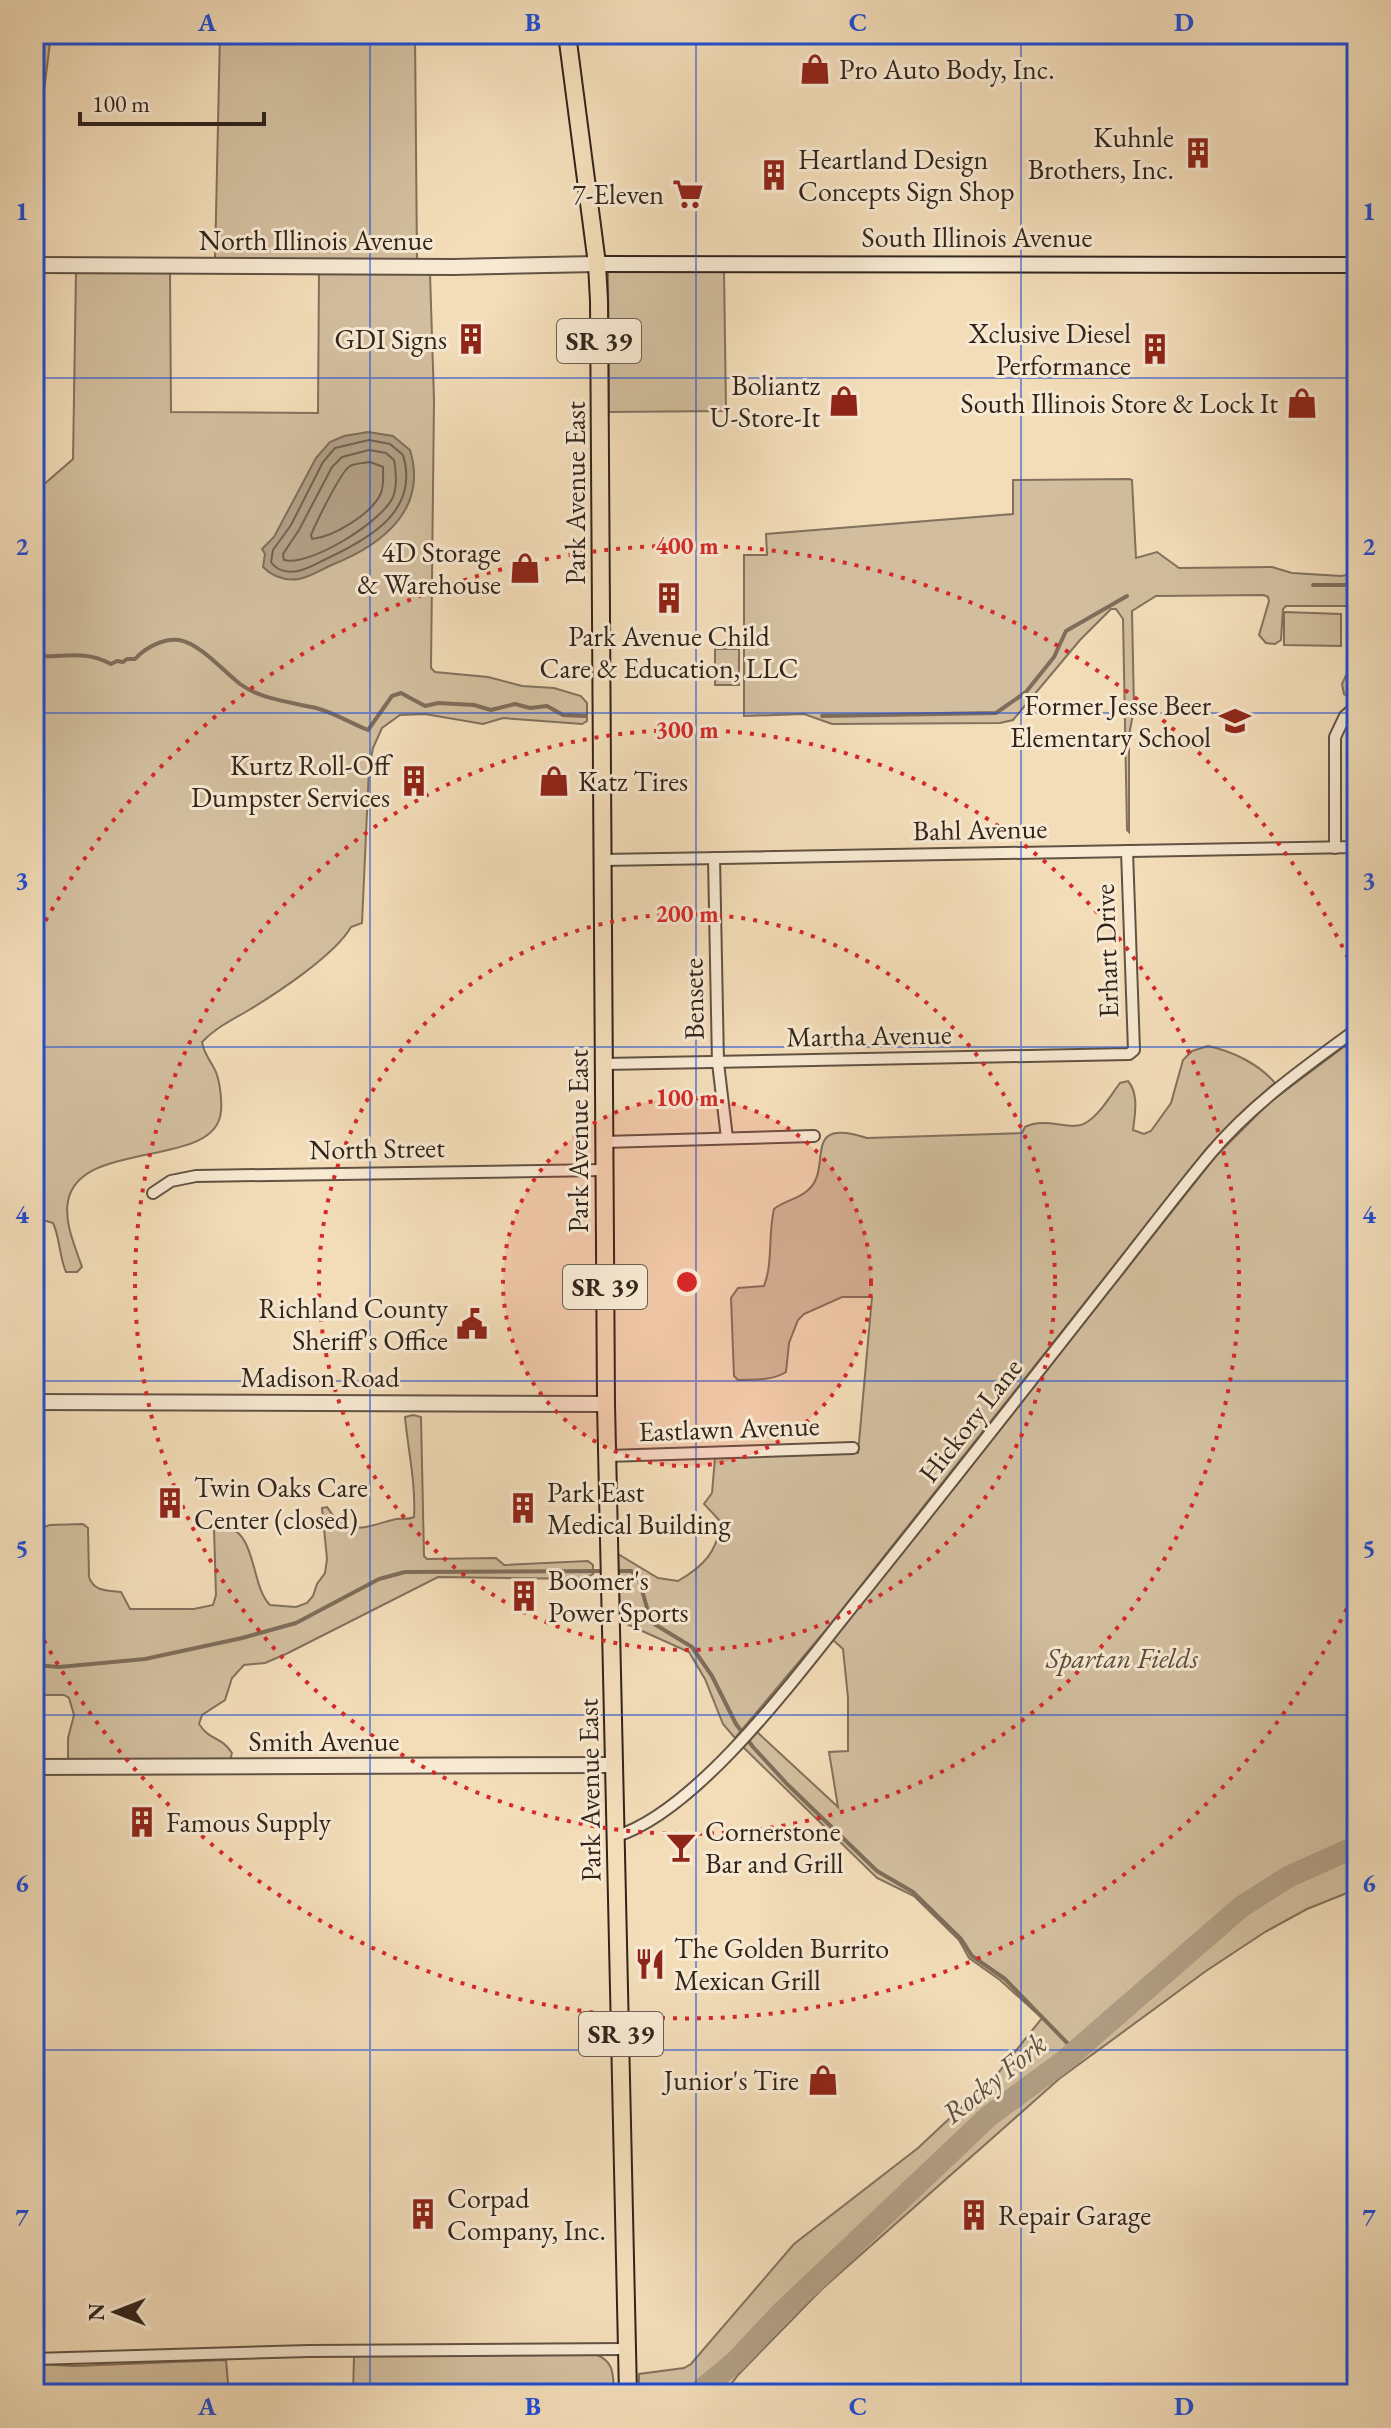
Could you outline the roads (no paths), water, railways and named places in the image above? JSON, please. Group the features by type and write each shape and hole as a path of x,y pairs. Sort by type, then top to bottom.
{"main road":[{"name":"Park Avenue East","path":"567,34 597,264 606,1404 628,2394"}],"street":[{"name":"North Illinois Avenue","path":"34,265 453,267 597,264"},
{"name":"South Illinois Avenue","path":"597,264 1357,265"},
{"path":"1335,848 1335,737 1345,716 1357,706"},
{"name":"Bahl Avenue","path":"603,860 1357,847"},
{"name":"Erhart Drive","path":"1127,851 1134,1050"},
{"name":"Bensete","path":"714,858 718,1063 727,1138"},
{"name":"Hickory Lane","path":"617,1836 639,1827 673,1805 752,1728 918,1524 1210,1153 1262,1102 1357,1029"},
{"name":"Martha Avenue","path":"604,1064 1129,1054 1134,1050"},
{"path":"604,1142 814,1136"},
{"name":"North Street","path":"153,1193 171,1181 196,1176 604,1170"},
{"name":"Madison Road","path":"34,1402 606,1404"},
{"name":"Eastlawn Avenue","path":"607,1456 853,1448"},
{"name":"Smith Avenue","path":"34,1767 615,1765"},
{"path":"34,2359 309,2351 627,2349"}],"water":[{"path":"368,432 393,436 410,450 414,471 413,490 397,522 369,546 308,576 289,579 271,573 263,567 265,554 262,549 274,537 316,458 330,442"}],"waterway":[{"path":"1313,585 1357,585"},
{"path":"822,716 996,713 1026,692 1054,657 1066,631 1127,596"},
{"path":"34,656 82,655 111,664 135,659 161,642 179,640 203,652 249,689 267,697 323,710 368,730 392,696 401,693 425,706 438,703 474,705 491,710 515,704 530,708 547,706 563,715 585,716"},
{"path":"34,1665 59,1667 145,1659 242,1638 296,1623 379,1579 405,1572 606,1571"},
{"path":"615,1571 631,1571 638,1576 651,1622 692,1647 712,1676 736,1724 787,1784 877,1871 913,1892 961,1939 972,1956 1005,1979 1075,2051"},
{"name":"Rocky Fork","path":"696,2394 735,2362 782,2312 989,2116 1064,2061 1241,1907 1288,1877 1357,1846"}],"place":[{"name":"Pro Auto Body, Inc.","path":"815,69"},
{"name":"Kuhnle Brothers, Inc.","path":"1198,153"},
{"name":"Heartland Design Concepts Sign Shop","path":"774,175"},
{"name":"7-Eleven","path":"688,194"},
{"name":"GDI Signs","path":"471,339"},
{"name":"Xclusive Diesel Performance","path":"1155,349"},
{"name":"Boliantz U-Store-It","path":"844,401"},
{"name":"South Illinois Store & Lock It","path":"1302,403"},
{"name":"4D Storage & Warehouse","path":"525,568"},
{"name":"Park Avenue Child Care & Education, LLC","path":"669,598"},
{"name":"Former Jesse Beer Elementary School","path":"1235,721"},
{"name":"Kurtz Roll-Off Dumpster Services","path":"414,781"},
{"name":"Katz Tires","path":"554,781"},
{"name":"Richland County Sheriff's Office","path":"472,1324"},
{"name":"Twin Oaks Care Center (closed)","path":"170,1503"},
{"name":"Park East Medical Building","path":"523,1508"},
{"name":"Boomer's Power Sports","path":"524,1596"},
{"name":"Famous Supply","path":"142,1822"},
{"name":"Cornerstone Bar and Grill","path":"681,1847"},
{"name":"The Golden Burrito Mexican Grill","path":"650,1964"},
{"name":"Junior's Tire","path":"823,2080"},
{"name":"Corpad Company, Inc.","path":"423,2214"},
{"name":"Repair Garage","path":"974,2215"}],"park label":[{"name":"Spartan Fields","path":"1122,1658"}]}
